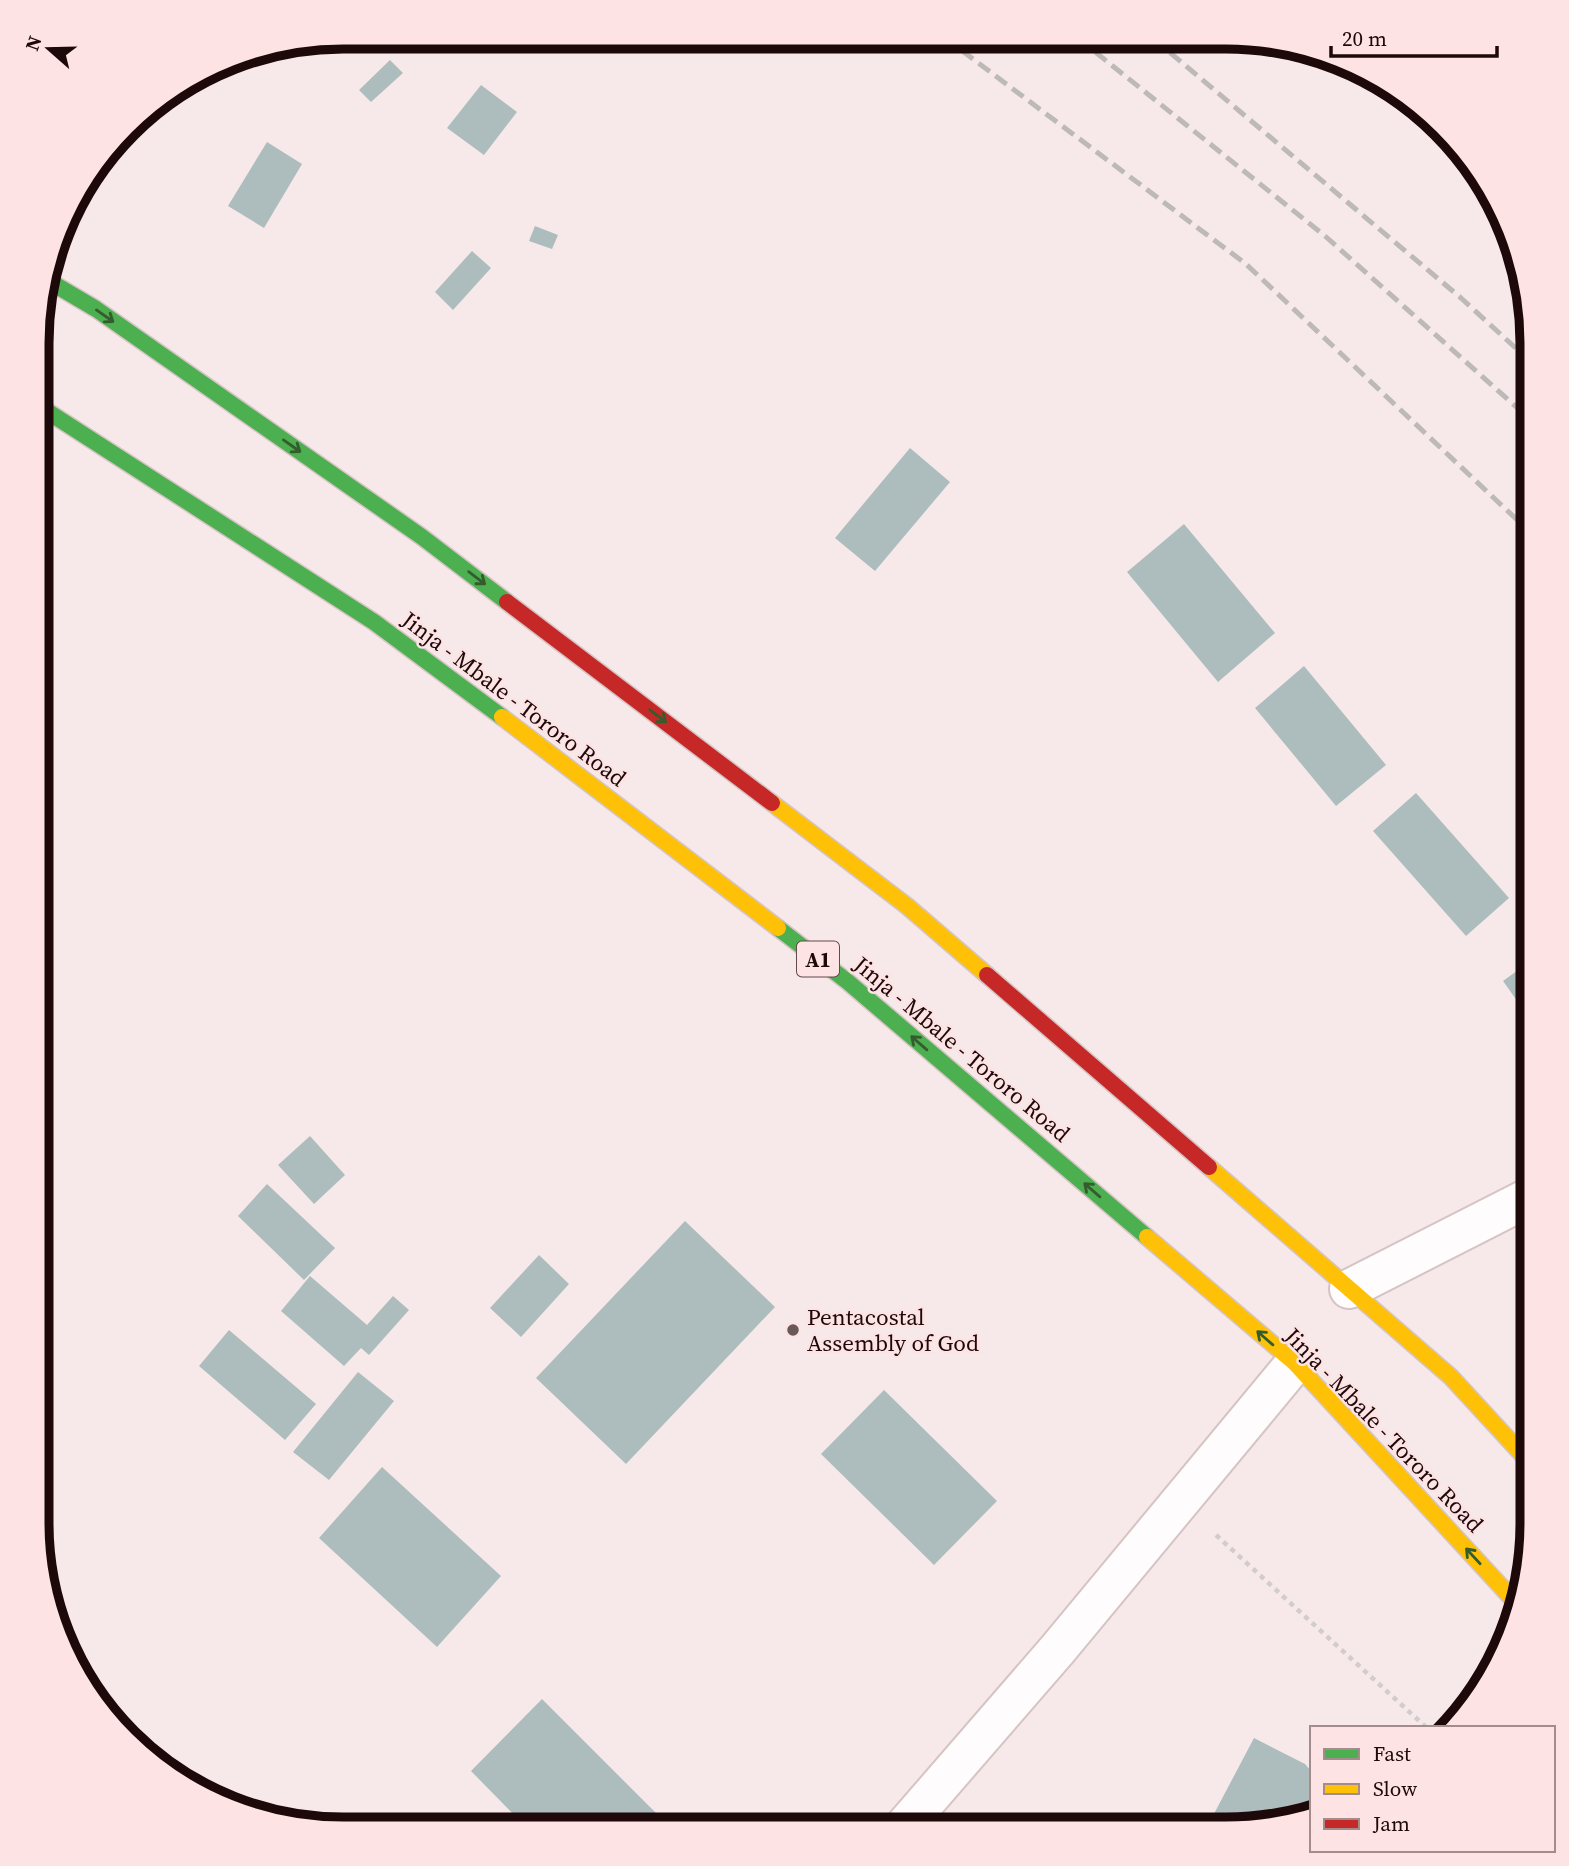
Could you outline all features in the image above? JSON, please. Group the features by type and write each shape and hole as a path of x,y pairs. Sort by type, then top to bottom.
{"highway":[{"path":"55,285 96,309 422,537 907,906 1451,1377 1520,1452"},
{"name":"Jinja - Mbale - Tororo Road","path":"49,412 374,622 586,780 848,982 1295,1363 1510,1597"}],"street":[{"path":"1349,1289 1520,1202"},
{"path":"912,1817 1058,1648 1295,1363"}],"path":[{"path":"1179,1502 1425,1726"}],"building":[{"path":"390,60 403,73 371,102 359,90"},
{"path":"481,85 517,112 484,155 447,128"},
{"path":"267,142 302,164 264,228 228,206"},
{"path":"535,226 558,235 552,249 529,241"},
{"path":"472,251 491,268 453,310 435,292"},
{"path":"910,448 950,482 875,571 835,538"},
{"path":"1184,524 1275,633 1218,682 1127,572"},
{"path":"1304,666 1386,765 1336,806 1255,708"},
{"path":"1416,793 1509,898 1466,936 1373,831"},
{"path":"1520,969 1520,1005 1503,981"},
{"path":"310,1136 345,1175 314,1204 278,1165"},
{"path":"267,1184 335,1248 304,1280 238,1216"},
{"path":"685,1221 775,1307 626,1464 536,1378"},
{"path":"539,1255 569,1284 521,1337 490,1308"},
{"path":"310,1276 367,1325 393,1296 409,1310 369,1355 361,1348 344,1366 281,1311"},
{"path":"229,1330 316,1404 285,1440 199,1366"},
{"path":"358,1372 394,1401 329,1480 293,1452"},
{"path":"884,1390 997,1501 934,1565 821,1454"},
{"path":"382,1467 501,1576 437,1647 319,1538"},
{"path":"542,1699 660,1817 516,1817 471,1771"},
{"path":"1254,1738 1305,1764 1310,1770 1310,1804 1264,1814 1212,1817"}],"railway":[{"path":"960,49 1246,264 1520,523"},
{"path":"1091,49 1325,236 1520,410"},
{"path":"1166,49 1461,298 1520,352"}],"traffic: fast":[{"path":"55,285 96,309 422,537 507,602"},
{"path":"49,412 374,622 502,717"},
{"path":"778,928 848,982 1147,1237"}],"traffic: slow":[{"path":"502,717 778,928"},
{"path":"772,803 907,906 987,975"},
{"path":"1209,1167 1451,1377 1520,1452"},
{"path":"1147,1237 1295,1363 1510,1597"}],"traffic: jam":[{"path":"507,602 772,803"},
{"path":"987,975 1209,1167"}],"place":[{"name":"Pentacostal Assembly of God","path":"793,1330"}]}
